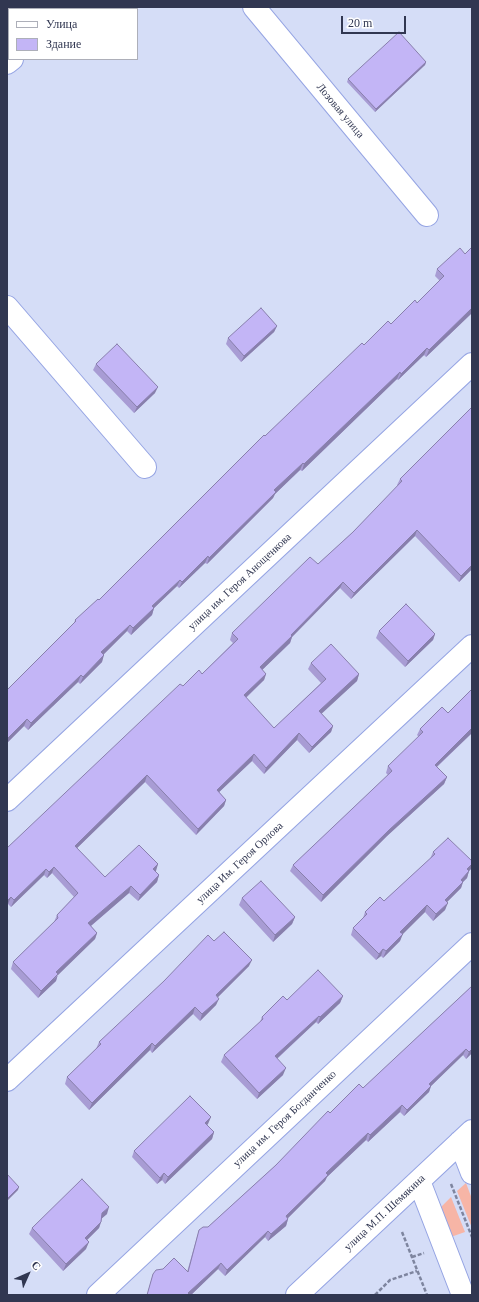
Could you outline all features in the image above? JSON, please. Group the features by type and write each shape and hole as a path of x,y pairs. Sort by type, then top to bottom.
{"street":[{"name":"Лозовая улица","path":"254,7 427,215"},
{"path":"7,307 145,467"},
{"name":"улица им. Героя Анощенкова","path":"7,800 472,364"},
{"name":"улица Им. Героя Орлова","path":"7,1080 472,646"},
{"name":"улица им. Героя Богданченко","path":"98,1295 472,944"},
{"path":"466,1136 472,1172"},
{"name":"улица М.П. Шемякина","path":"302,1294 466,1136"},
{"path":"419,1181 463,1295"}],"path":[{"path":"451,1184 472,1237"},
{"path":"402,1232 427,1295"},
{"path":"375,1295 390,1280 417,1271"}],"shaded area":[{"path":"466,1183 472,1199 472,1228 457,1191"},
{"path":"451,1197 465,1232 448,1238 437,1211"}],"building":[{"path":"399,32 426,62 376,109 348,79"},
{"path":"472,247 472,308 429,350 427,348 401,374 400,372 304,464 303,463 274,490 276,492 209,558 208,556 182,582 180,580 152,606 154,608 133,628 130,625 101,652 104,655 83,677 81,675 31,723 27,719 7,739 7,690 76,621 75,620 98,599 99,600 264,435 265,436 362,343 364,345 388,321 391,324 415,300 417,303 444,276 437,269 460,248 465,254"},
{"path":"261,308 277,326 244,356 228,338"},
{"path":"117,344 158,387 137,407 96,364"},
{"path":"472,407 472,565 461,576 417,530 354,593 343,582 291,635 292,636 260,667 266,674 244,695 274,728 326,679 311,663 331,644 359,674 319,711 333,726 312,747 299,733 266,768 254,754 217,790 226,800 198,829 147,775 75,846 105,877 139,845 158,864 153,869 159,875 140,895 131,886 88,923 97,933 56,972 58,974 41,991 13,962 58,918 57,915 78,893 54,867 49,872 46,869 14,900 11,897 7,901 7,848 180,684 183,686 199,670 202,674 238,639 232,633 310,557 318,564 353,532 402,481 400,479"},
{"path":"406,604 435,634 408,661 379,631"},
{"path":"472,689 472,728 435,765 447,777 389,830 323,895 293,865 392,771 388,766 423,732 420,729 442,707 448,713"},
{"path":"448,838 472,861 472,864 467,869 469,871 461,880 463,882 445,900 448,903 436,914 427,905 400,932 403,934 386,951 383,949 379,954 353,928 367,914 365,912 380,897 384,901 435,854 433,852"},
{"path":"261,881 295,917 275,935 242,898"},
{"path":"224,932 252,960 216,995 219,999 202,1014 195,1007 155,1046 152,1043 92,1103 67,1077 101,1044 99,1042 164,981 208,935 214,941"},
{"path":"318,970 343,996 275,1056 286,1068 259,1093 224,1055 263,1019 262,1017 283,996 287,1000"},
{"path":"472,986 472,1049 469,1052 466,1049 429,1084 431,1086 407,1110 402,1105 370,1135 368,1133 326,1173 328,1175 286,1216 288,1219 271,1234 268,1231 227,1270 221,1263 188,1293 190,1295 147,1295 153,1274 156,1270 163,1269 174,1258 188,1272 199,1230 203,1227 208,1227 276,1165 328,1111 330,1113 359,1084 363,1088"},
{"path":"190,1096 211,1117 205,1123 214,1132 168,1177 164,1173 160,1178 134,1151"},
{"path":"7,1174 19,1187 7,1199"},
{"path":"82,1179 109,1207 102,1213 101,1222 85,1238 89,1242 66,1264 32,1228"}]}
